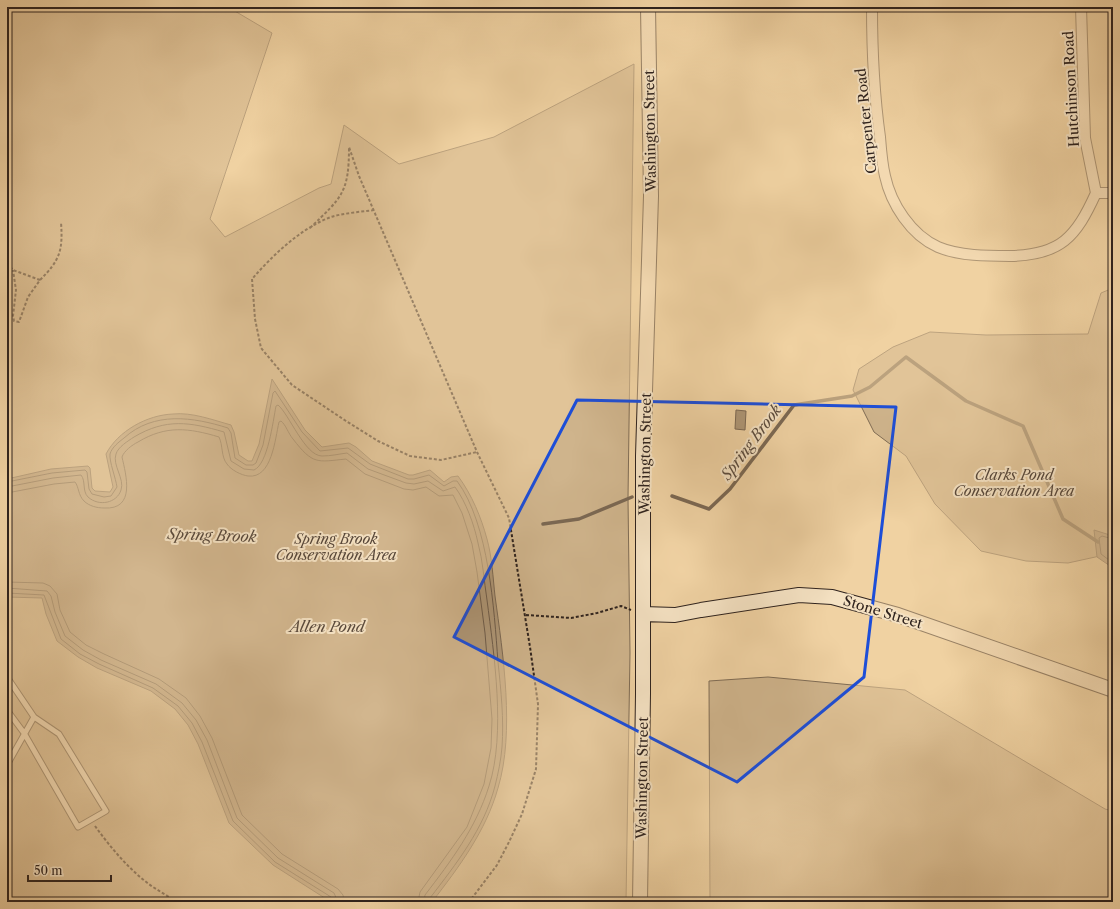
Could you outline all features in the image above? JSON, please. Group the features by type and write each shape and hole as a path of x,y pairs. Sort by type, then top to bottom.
{"main road":[{"name":"Washington Street","path":"640,902 643,456 651,196 648,7"},
{"name":"Stone Street","path":"643,614 675,615 799,595 832,597 898,615 1113,690"}],"street":[{"name":"Carpenter Road","path":"872,7 874,93 885,177 897,206 906,222 914,229 938,246 952,250 999,256 1025,256 1046,250 1067,240 1076,231 1085,217 1096,193"},
{"name":"Hutchinson Road","path":"1081,7 1085,138 1096,193"},
{"path":"1096,193 1113,193"}],"lane":[{"path":"7,677 34,717 59,734 106,811 78,827 24,733 7,710"},
{"path":"7,766 34,717"}],"path":[{"path":"310,228 330,209 344,191 349,170 349,147 374,210 477,452 509,518 538,704 536,769 522,814 509,842 497,864 469,902"},
{"path":"374,210 332,217 310,228 290,242 252,279 255,319 261,348 292,385 346,421 403,453 410,456 441,460 477,452"},
{"path":"13,270 16,290 13,316 14,321 19,322 28,297 40,280 54,265 60,250 61,222"},
{"path":"7,263 13,270 40,280"},
{"path":"525,615 571,618 597,613 621,606 643,614"},
{"path":"90,820 121,858 153,887 177,902"}],"highlighted area":[{"path":"577,400 896,407 864,677 737,782 454,637"}],"green space":[{"name":"Spring Brook Conservation Area","path":"7,7 228,7 272,33 210,219 225,237 319,188 331,184 344,125 399,164 494,137 634,64 628,498 630,653 626,902 7,902"},
{"name":"Clarks Pond Conservation Area","path":"1113,288 1113,557 1109,554 1068,563 1026,561 981,551 935,504 906,456 874,432 853,390 859,369 893,347 930,332 986,335 1088,334 1101,293"},
{"path":"768,677 905,690 1105,809 1113,811 1113,902 710,902 709,681"}],"water":[{"name":"Allen Pond","path":"272,379 305,430 322,447 349,443 372,461 409,475 430,470 444,482 451,477 458,476 472,498 485,531 491,560 506,693 506,743 503,766 493,804 479,834 462,862 432,902 331,902 273,865 229,823 198,744 188,725 175,709 151,691 97,668 78,657 57,641 46,614 42,598 7,597 7,479 51,469 88,466 90,468 92,488 95,491 110,492 113,487 106,454 111,446 118,438 134,426 153,417 173,414 195,415 231,425 239,455 248,461 252,461 259,444"},
{"path":"736,410 746,411 745,430 735,429"},
{"name":"Clarks Pond Conservation Area","path":"1094,530 1113,536 1113,568 1097,557"}],"waterway":[{"name":"Spring Brook","path":"672,496 709,509 730,489 794,405 852,396 870,387 906,357 966,401 1023,426 1063,519 1098,542"},
{"name":"Spring Brook","path":"543,524 579,519 632,497"}]}
